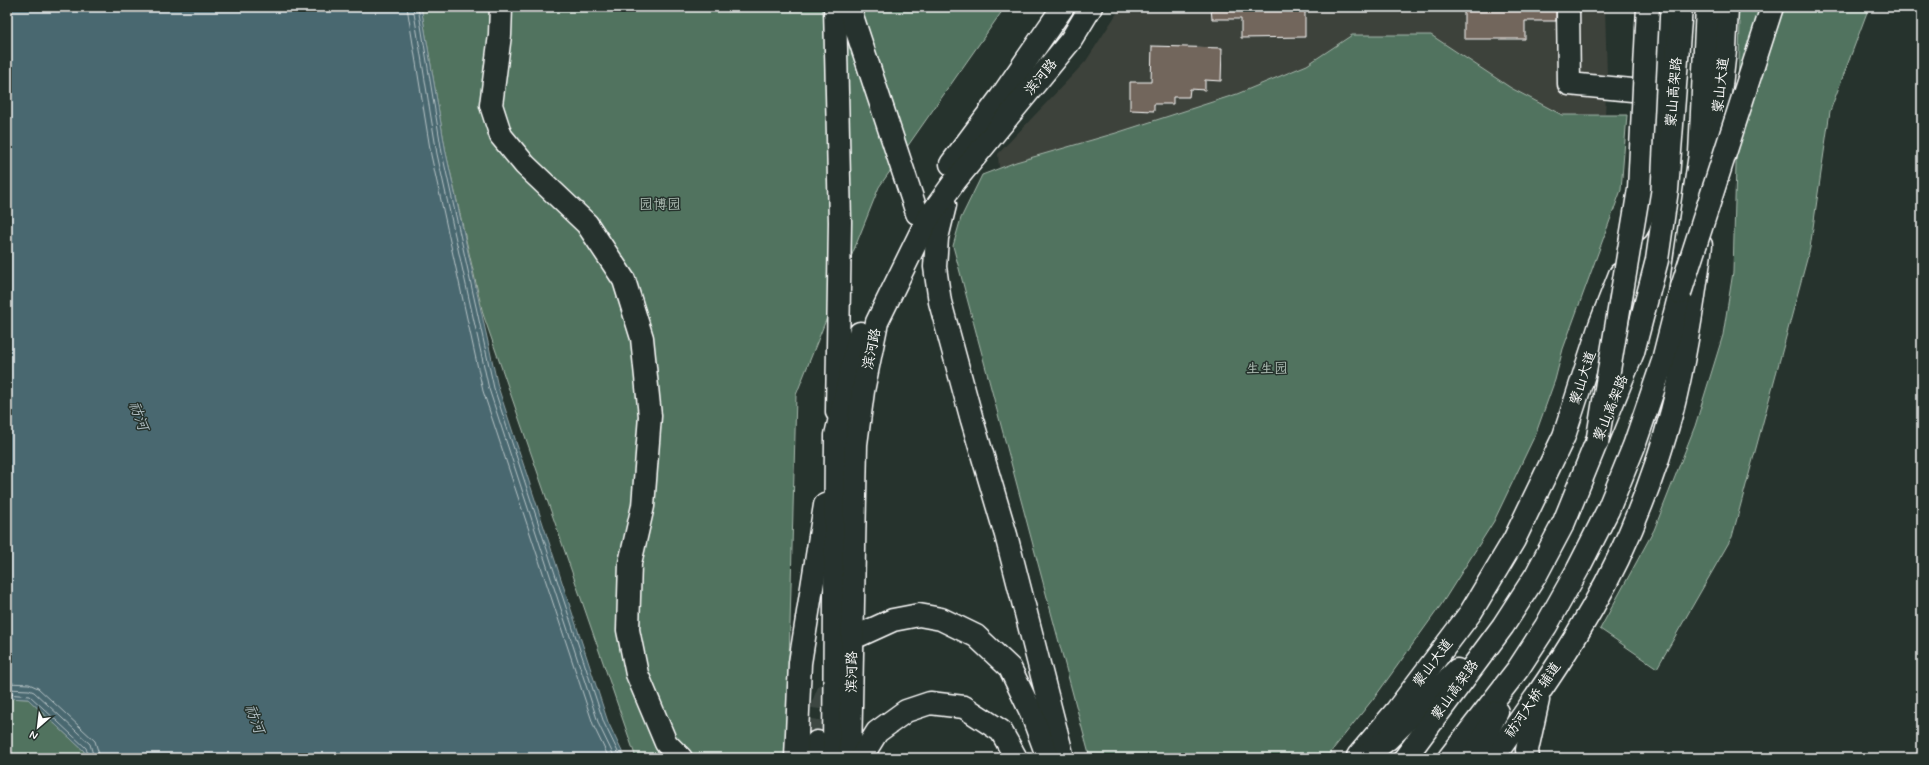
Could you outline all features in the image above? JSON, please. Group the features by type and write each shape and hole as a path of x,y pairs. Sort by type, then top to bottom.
{"main road":[{"path":"500,7 500,35 491,105 501,136 524,165 587,224 624,280 642,338 650,416 643,506 630,563 628,630 637,674 666,743 681,758"},
{"path":"796,758 800,663 836,435 840,222 835,7"},
{"path":"849,7 917,213"},
{"name":"滨河路","path":"834,758 836,435 863,320 885,272 917,213 1001,97 1062,7"},
{"name":"滨河路","path":"850,758 856,444 863,391 877,322 927,220 955,181 1071,40 1092,7"},
{"path":"1568,7 1569,84 1662,90"},
{"path":"1597,443 1639,189 1648,7"},
{"name":"蒙山大道","path":"1356,758 1397,710 1471,612 1514,540 1564,436 1600,325 1652,191 1662,90 1666,7"},
{"name":"蒙山高架路","path":"1405,758 1498,632 1536,575 1564,522 1633,352 1657,260 1666,190 1681,7"},
{"name":"蒙山高架路","path":"1449,758 1518,669 1546,626 1571,582 1608,510 1634,446 1662,364 1680,293 1700,154 1706,7"},
{"name":"蒙山大道","path":"1573,642 1621,552 1646,491 1672,412 1695,294 1716,136 1727,7"},
{"path":"1680,293 1772,7"},
{"path":"955,181 942,213 937,238 935,267 940,302 972,420 1006,536 1062,758"},
{"path":"860,635 893,620 919,615 941,619 976,636 1010,668 1031,712 1048,758"},
{"path":"1363,758 1388,738 1448,678 1498,632"},
{"name":"祊河大桥 辅道","path":"1493,758 1573,642"},
{"path":"1473,758 1518,669"},
{"path":"1528,758 1527,750 1539,692"},
{"path":"861,758 877,732 906,711 930,703 964,707 1001,732 1016,758"}],"shaded area":[{"path":"1121,7 1605,7 1607,77 1605,114 1562,115 1511,88 1352,35 1307,65 1237,94 1116,133 999,168 998,154 1086,61"}],"green space":[{"name":"园博园","path":"421,7 1005,7 879,187 796,395 789,662 791,758 636,758 483,314 446,153"},
{"path":"1734,7 1869,7 1830,111 1810,248 1732,537 1657,668 1600,629 1654,530 1695,426 1723,335 1733,272 1740,22 1734,18"},
{"name":"生生园","path":"1352,35 1431,35 1511,88 1562,115 1627,115 1621,190 1563,349 1555,380 1536,433 1494,521 1441,605 1377,694 1326,758 1090,758 953,246 961,218 982,175 1016,162 1116,133 1237,94 1307,65"},
{"path":"7,698 28,699 84,751 85,758 7,758"}],"water":[{"name":"祊河","path":"7,7 421,7 446,153 498,387 608,722 625,758 85,758 84,751 28,699 7,698"}],"building":[{"path":"1211,7 1305,7 1305,37 1241,38 1241,19 1212,19"},
{"path":"1464,7 1556,7 1556,21 1525,21 1525,39 1464,39"},
{"path":"1152,46 1222,48 1221,81 1205,80 1205,90 1190,89 1189,97 1173,97 1173,104 1154,104 1154,111 1130,110 1130,82 1151,82"}],"tunnel":[{"path":"817,742 822,706 835,675"}]}
